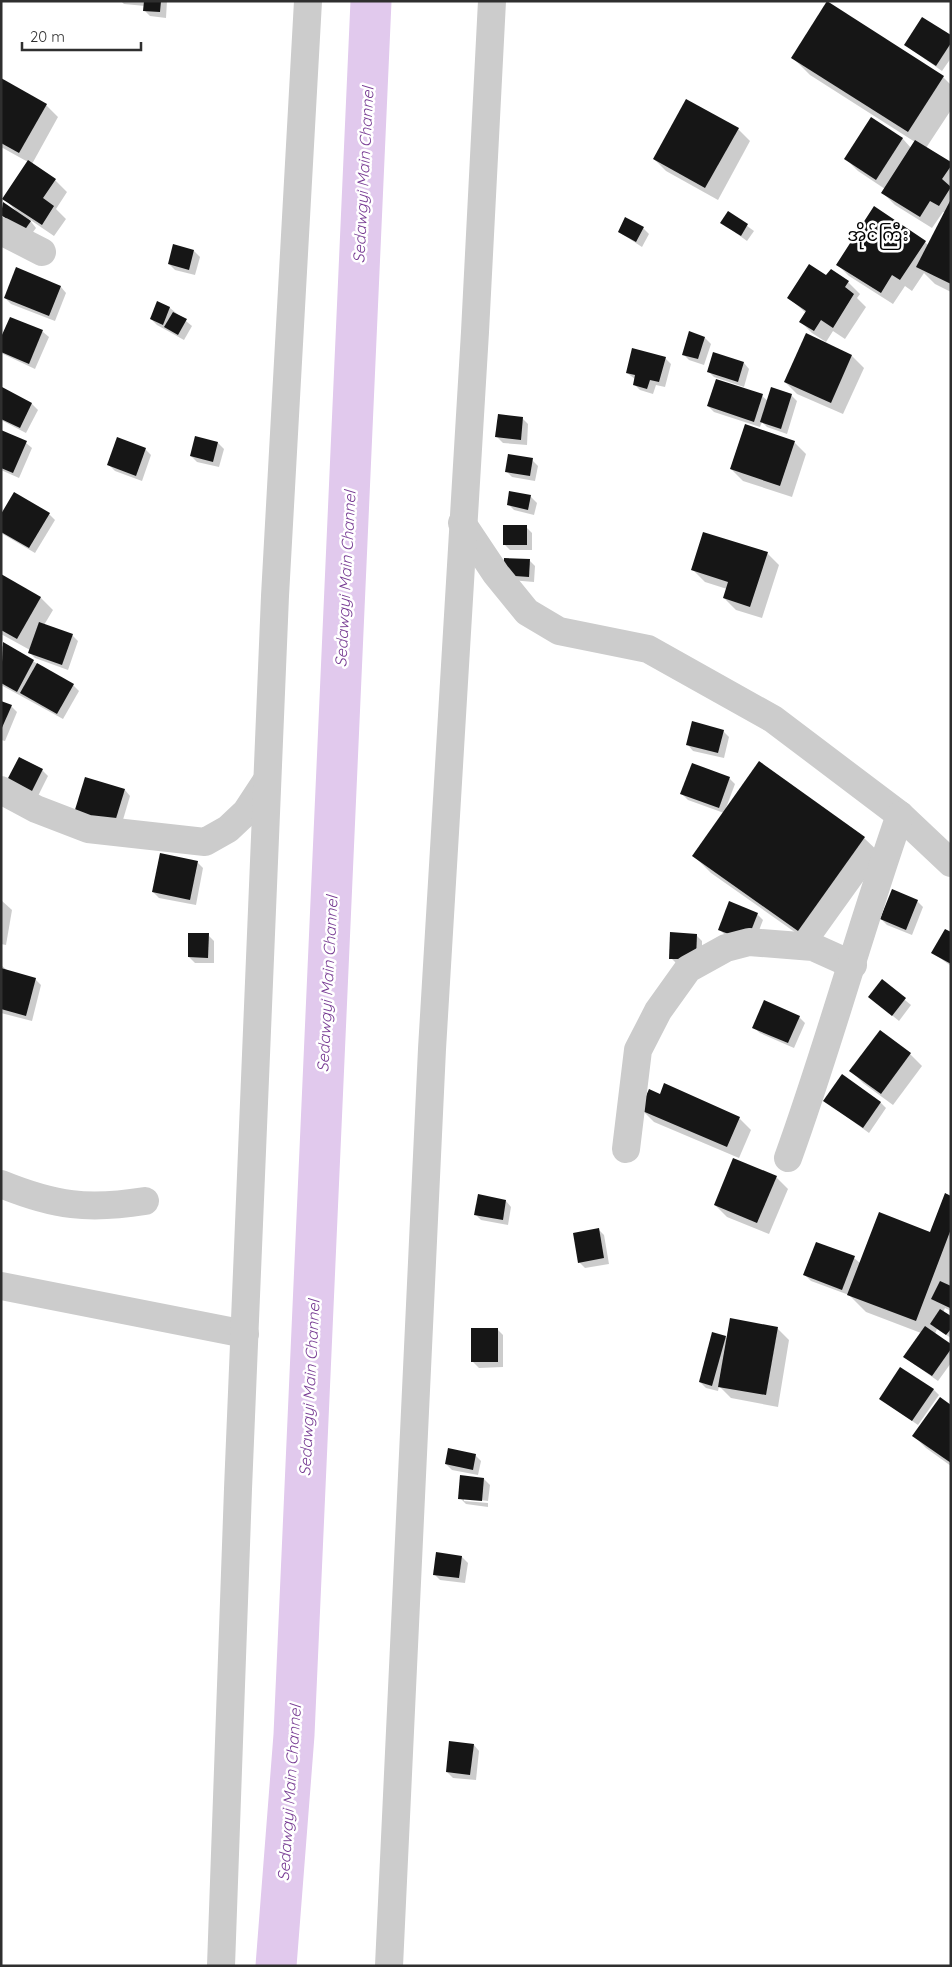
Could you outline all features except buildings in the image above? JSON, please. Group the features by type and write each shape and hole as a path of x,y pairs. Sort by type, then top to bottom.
{"street":[{"path":"221,1966 275,596 308,1"},
{"path":"389,1966 432,1049 462,523 475,332 492,1"},
{"path":"1,231 42,252"},
{"path":"462,523 496,574 527,612 559,631 648,649 773,719 900,815 951,863"},
{"path":"1,790 36,809 88,829 205,842 228,829 246,812 268,779"},
{"path":"788,1158 814,1087 853,965 875,886 900,815"},
{"path":"626,1149 638,1050 658,1011 688,970 726,948 749,942 813,947 853,965"},
{"path":"1,1184 26,1194 71,1206 116,1205 145,1201"},
{"path":"1,1286 245,1334"}],"waterway":[{"name":"Sedawgyi Main Channel","path":"276,1966 294,1735 371,1"}],"district":[{"name":"အိုင်ကြီး","path":"878,235"}]}
